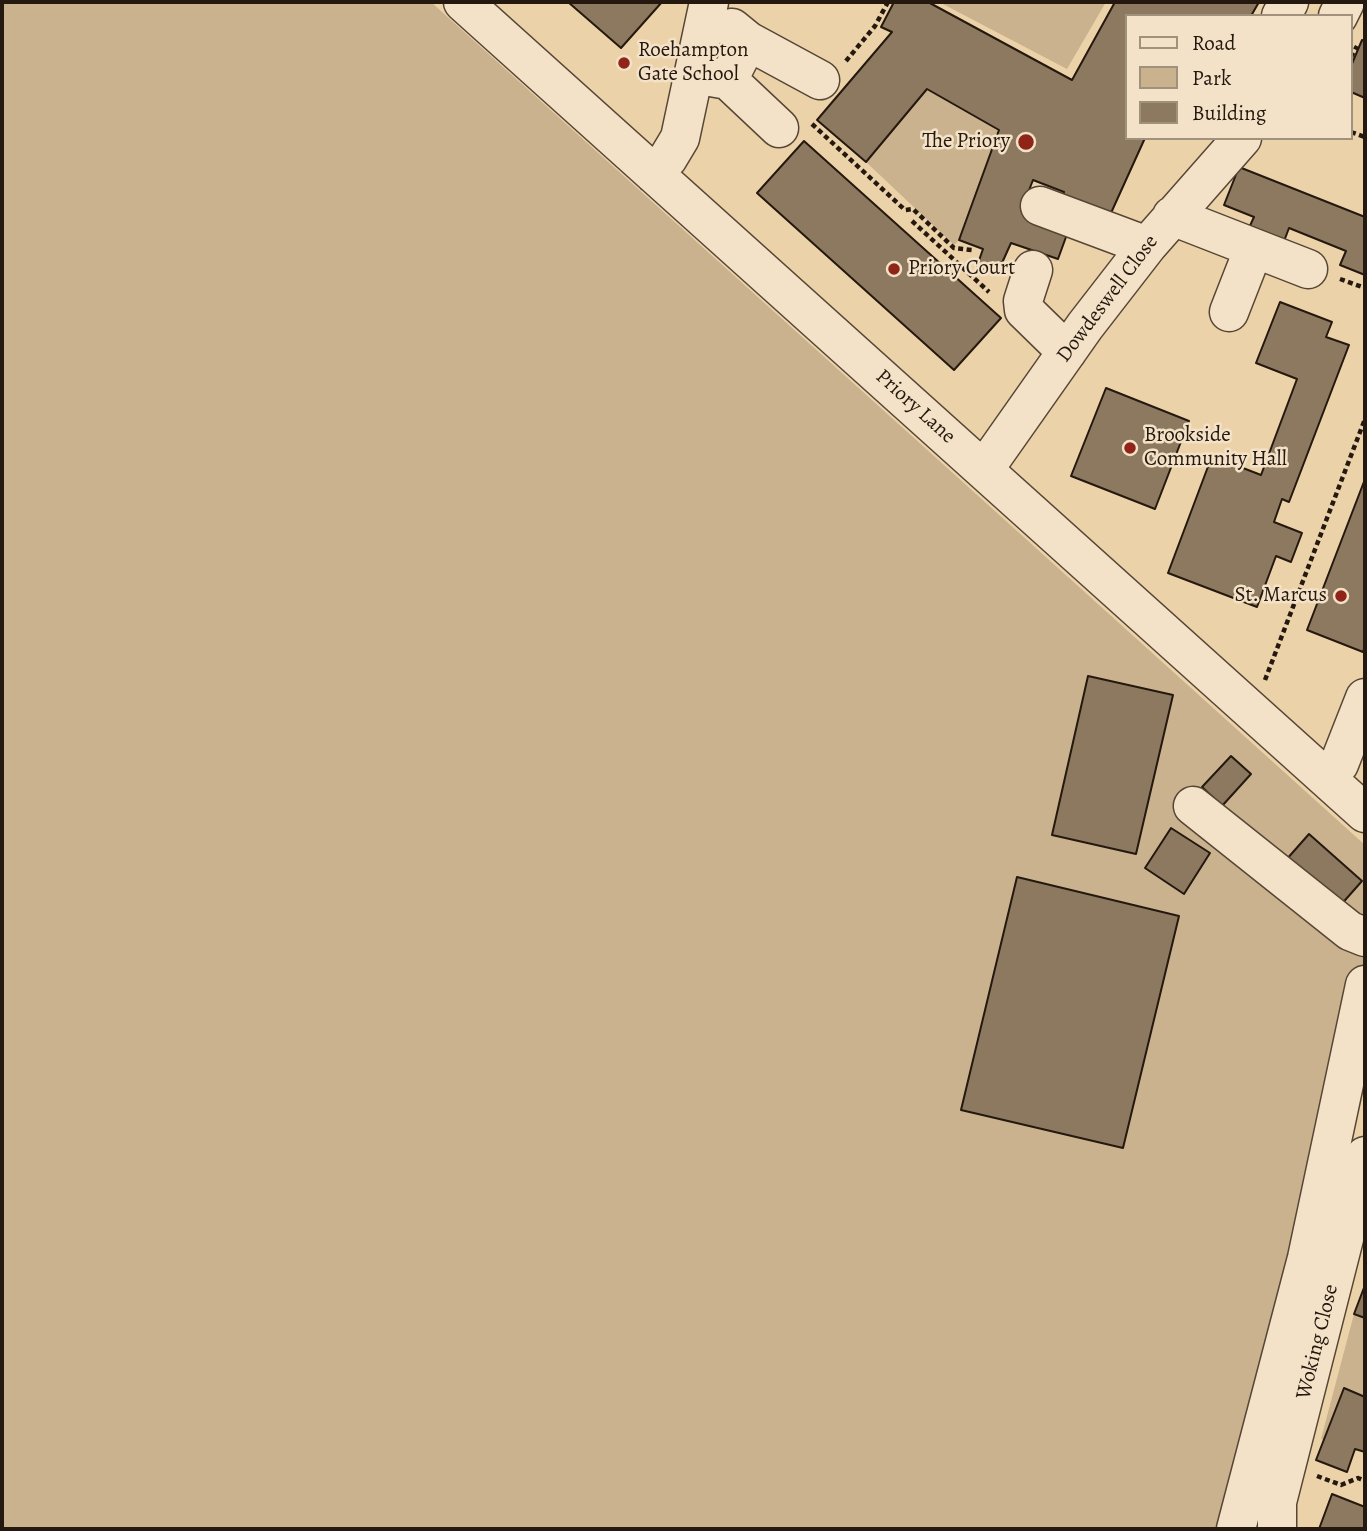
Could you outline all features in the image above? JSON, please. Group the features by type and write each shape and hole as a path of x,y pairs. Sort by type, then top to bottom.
{"street":[{"name":"Priory Lane","path":"463,2 1365,813"},
{"path":"654,174 680,138 711,77 730,23"},
{"path":"711,77 730,23"},
{"path":"730,23 820,80"},
{"path":"711,77 792,123"},
{"name":"Dowdeswell Close","path":"983,468 1147,246 1240,140"},
{"path":"1040,206 1147,246"},
{"path":"1172,216 1308,269"},
{"path":"1229,312 1254,248"},
{"path":"1033,270 1023,302 1024,310 1067,352"},
{"path":"1326,778 1339,764 1365,698"},
{"path":"1193,806 1350,931 1365,937"},
{"path":"1236,1529 1307,1258 1365,985"},
{"name":"Woking Close","path":"1277,1529 1277,1502 1365,1156"}],"path":[{"path":"792,123 905,210 913,209 954,248 972,250"},
{"path":"912,221 986,290 1024,310"},
{"path":"1264,683 1365,419"},
{"path":"1287,1465 1341,1485 1358,1478 1365,1481"}],"green space":[{"path":"2,2 431,2 1365,845 1365,1060 1248,1529 2,1529"},
{"path":"939,2 1106,2 1067,69"},
{"path":"927,89 999,130 959,240 954,245 866,162"},
{"path":"1354,1314 1365,1318 1365,1397 1344,1389 1324,1440 1321,1439"}],"building":[{"path":"568,2 662,2 621,48"},
{"path":"894,2 928,2 1072,80 1115,2 1259,2 1252,14 1126,14 1126,140 1144,140 1106,224 1058,205 1064,192 1033,180 1022,208 1070,226 1058,259 1011,243 997,274 977,266 983,249 959,240 999,130 927,89 866,162 817,120 892,32 881,27"},
{"path":"1362,40 1365,41 1365,98 1353,93 1353,61"},
{"name":"Priory Court","path":"804,141 1001,318 954,370 757,193"},
{"path":"1239,167 1365,217 1365,275 1340,265 1346,251 1289,228 1283,244 1248,230 1254,217 1224,205"},
{"path":"1280,302 1332,322 1326,337 1349,345 1289,502 1282,499 1274,522 1302,533 1291,562 1276,556 1257,607 1168,573 1212,456 1261,475 1297,379 1256,363"},
{"name":"Brookside Community Hall","path":"1106,388 1189,421 1155,509 1071,476"},
{"path":"1365,479 1365,646 1363,652 1307,630"},
{"path":"1088,676 1173,695 1136,854 1052,835"},
{"path":"1231,756 1251,774 1222,806 1202,787"},
{"path":"1171,828 1210,853 1184,894 1145,868"},
{"path":"1309,834 1362,881 1339,907 1286,860"},
{"path":"1017,877 1179,916 1123,1148 961,1110"},
{"path":"1365,1285 1365,1318 1354,1314"},
{"path":"1344,1388 1365,1397 1365,1452 1355,1449 1347,1472 1316,1460"},
{"path":"1332,1494 1365,1507 1365,1529 1319,1529"}],"place":[{"name":"Roehampton Gate School","path":"624,63"},
{"name":"The Priory","path":"1026,142"},
{"name":"Priory Court","path":"894,269"},
{"name":"Brookside Community Hall","path":"1130,448"},
{"name":"St. Marcus","path":"1341,596"}]}
